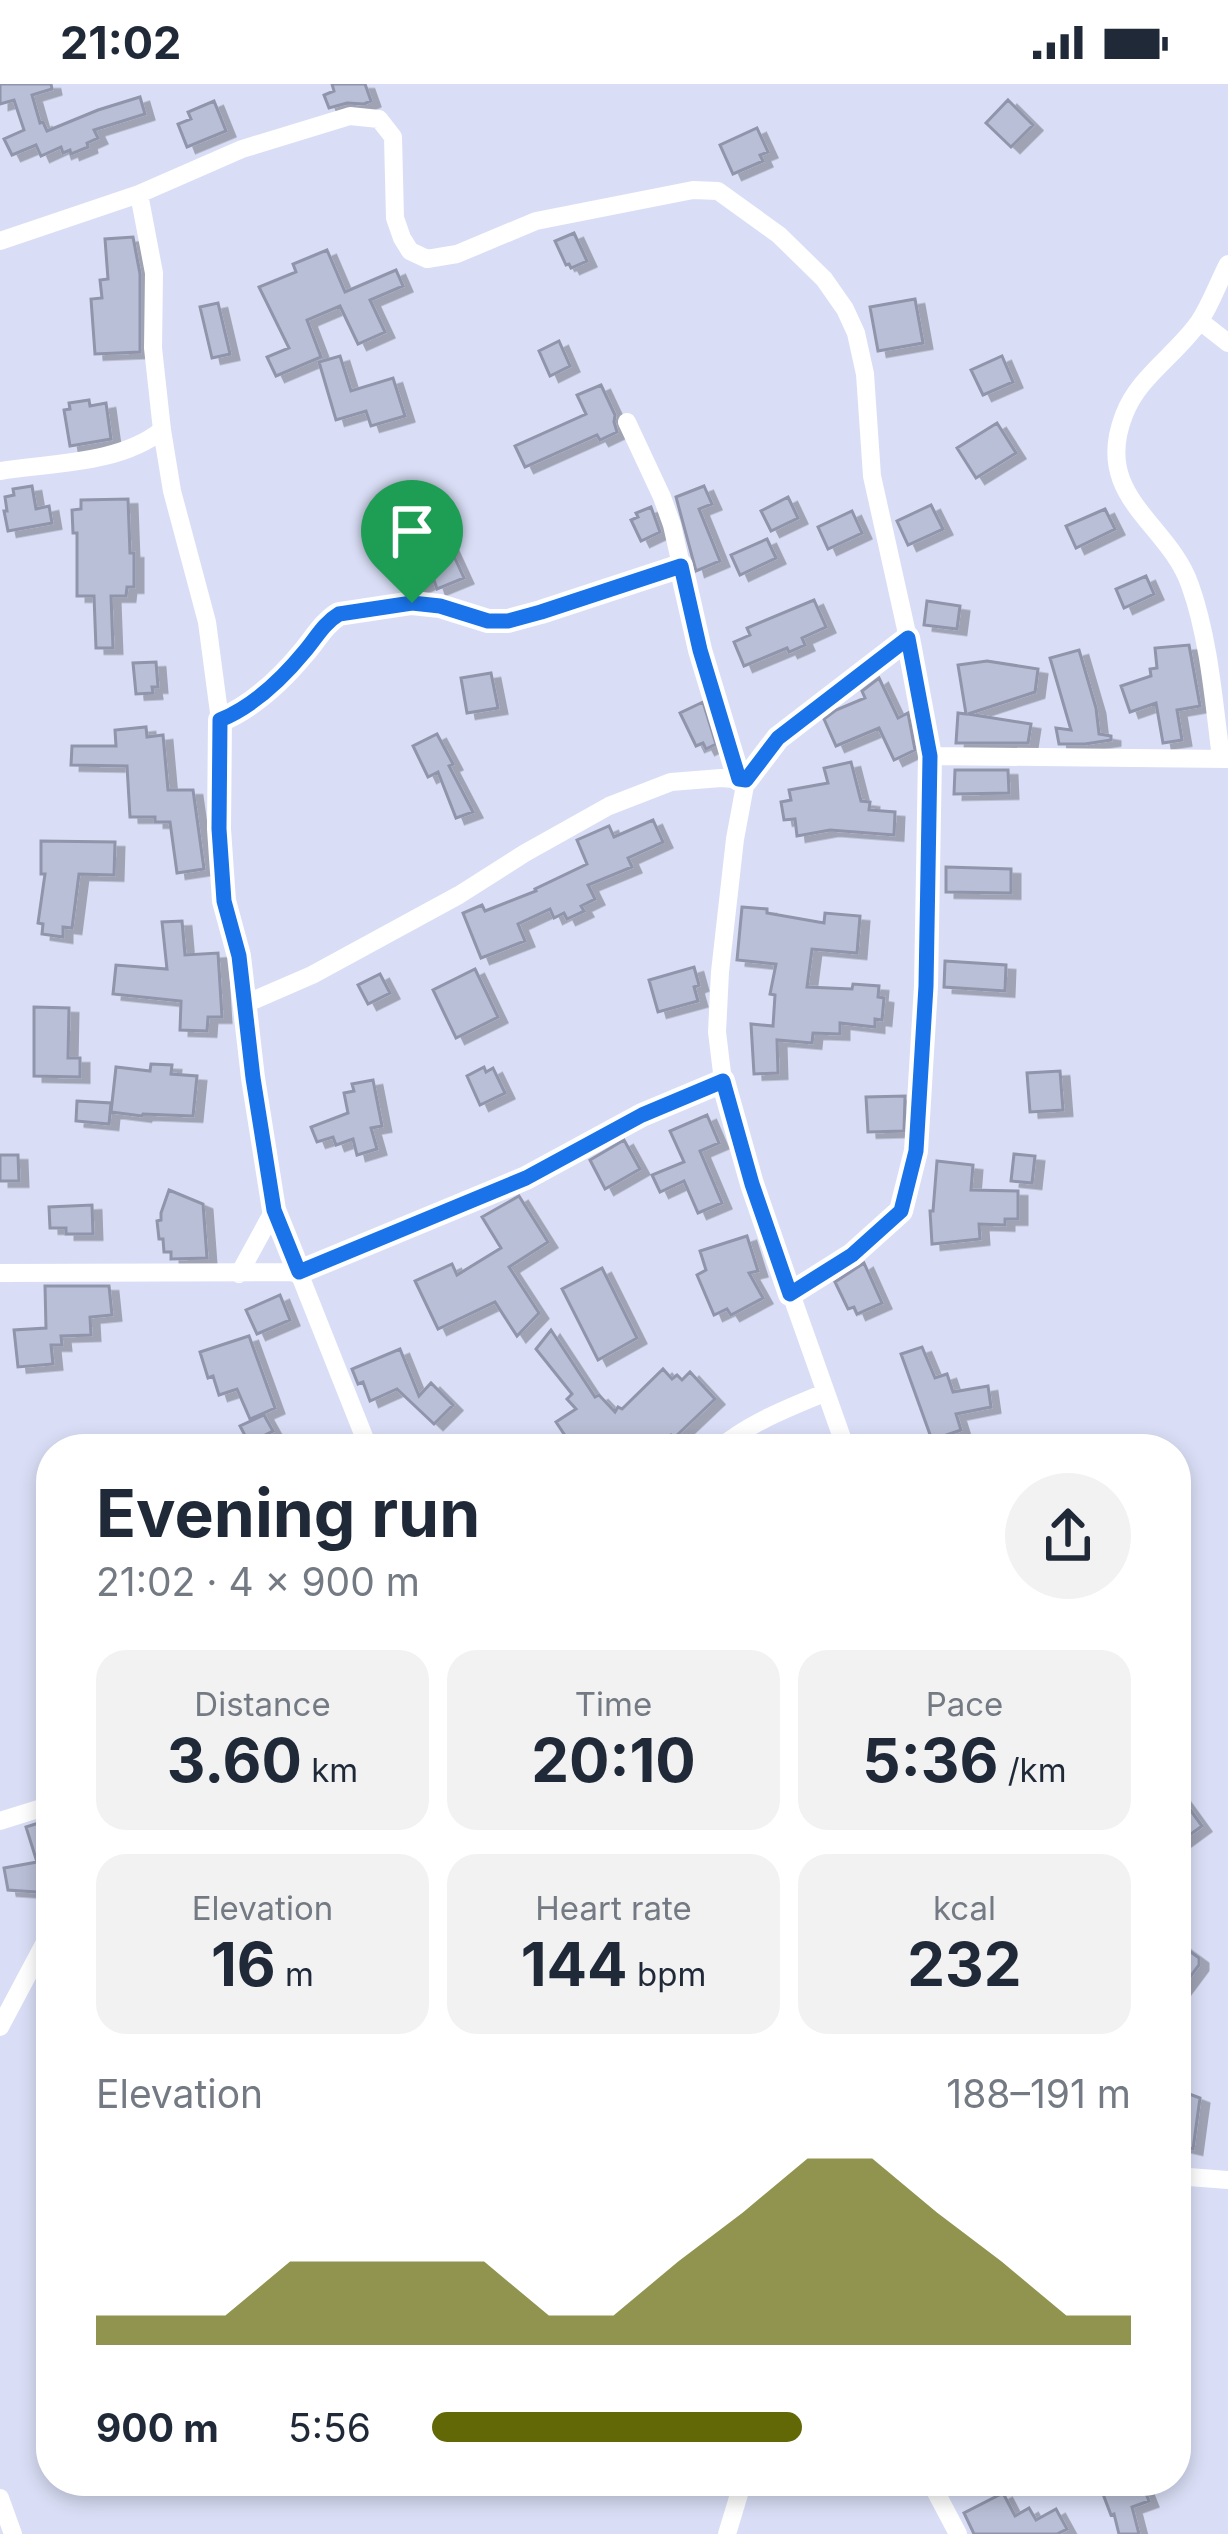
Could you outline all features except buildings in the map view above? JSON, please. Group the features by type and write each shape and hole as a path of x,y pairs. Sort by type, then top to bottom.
{"street":[{"path":"0,241 139,194 242,149 350,116 379,119 393,137 395,218 410,251 427,260 457,254 536,221 693,190 718,191 779,236 824,279 856,333 865,374 872,476 930,756 926,986 916,1151 901,1211 852,1255 790,1294"},
{"path":"139,194 154,273 153,348 162,430 172,491 207,622 220,720 224,901 239,956 274,1210 363,1434"},
{"path":"930,756 1224,759 1190,586 1180,563 1134,507 1115,455 1123,417 1135,393 1199,321 1228,264"},
{"path":"1199,321 1228,343"},
{"path":"627,422 672,525 700,650 743,779 720,972 717,1032 723,1081 752,1184 840,1434"},
{"path":"0,471 112,454 162,430"},
{"path":"220,720 260,697 339,614 412,603 488,621 508,621 681,566"},
{"path":"743,779 778,738 908,638"},
{"path":"245,1004 311,975 459,895 609,806 671,782 743,779"},
{"path":"0,1273 299,1272 526,1178 642,1115 723,1081"},
{"path":"239,1274 274,1210"},
{"path":"737,1434 824,1394"},
{"path":"0,1820 36,1809"},
{"path":"0,2027 36,1959"},
{"path":"1191,2177 1228,2180"},
{"path":"727,2534 738,2496"},
{"path":"938,2496 958,2534"},
{"path":"0,2498 13,2534"}],"route":[{"path":"681,566 700,650 739,779 746,780 778,738 908,638 930,756 926,986 916,1151 901,1211 852,1255 790,1294 723,1081 642,1115 526,1178 299,1272 274,1210 239,956 224,901 220,720 260,697 339,614 412,603 488,621 508,621 681,566"}]}
